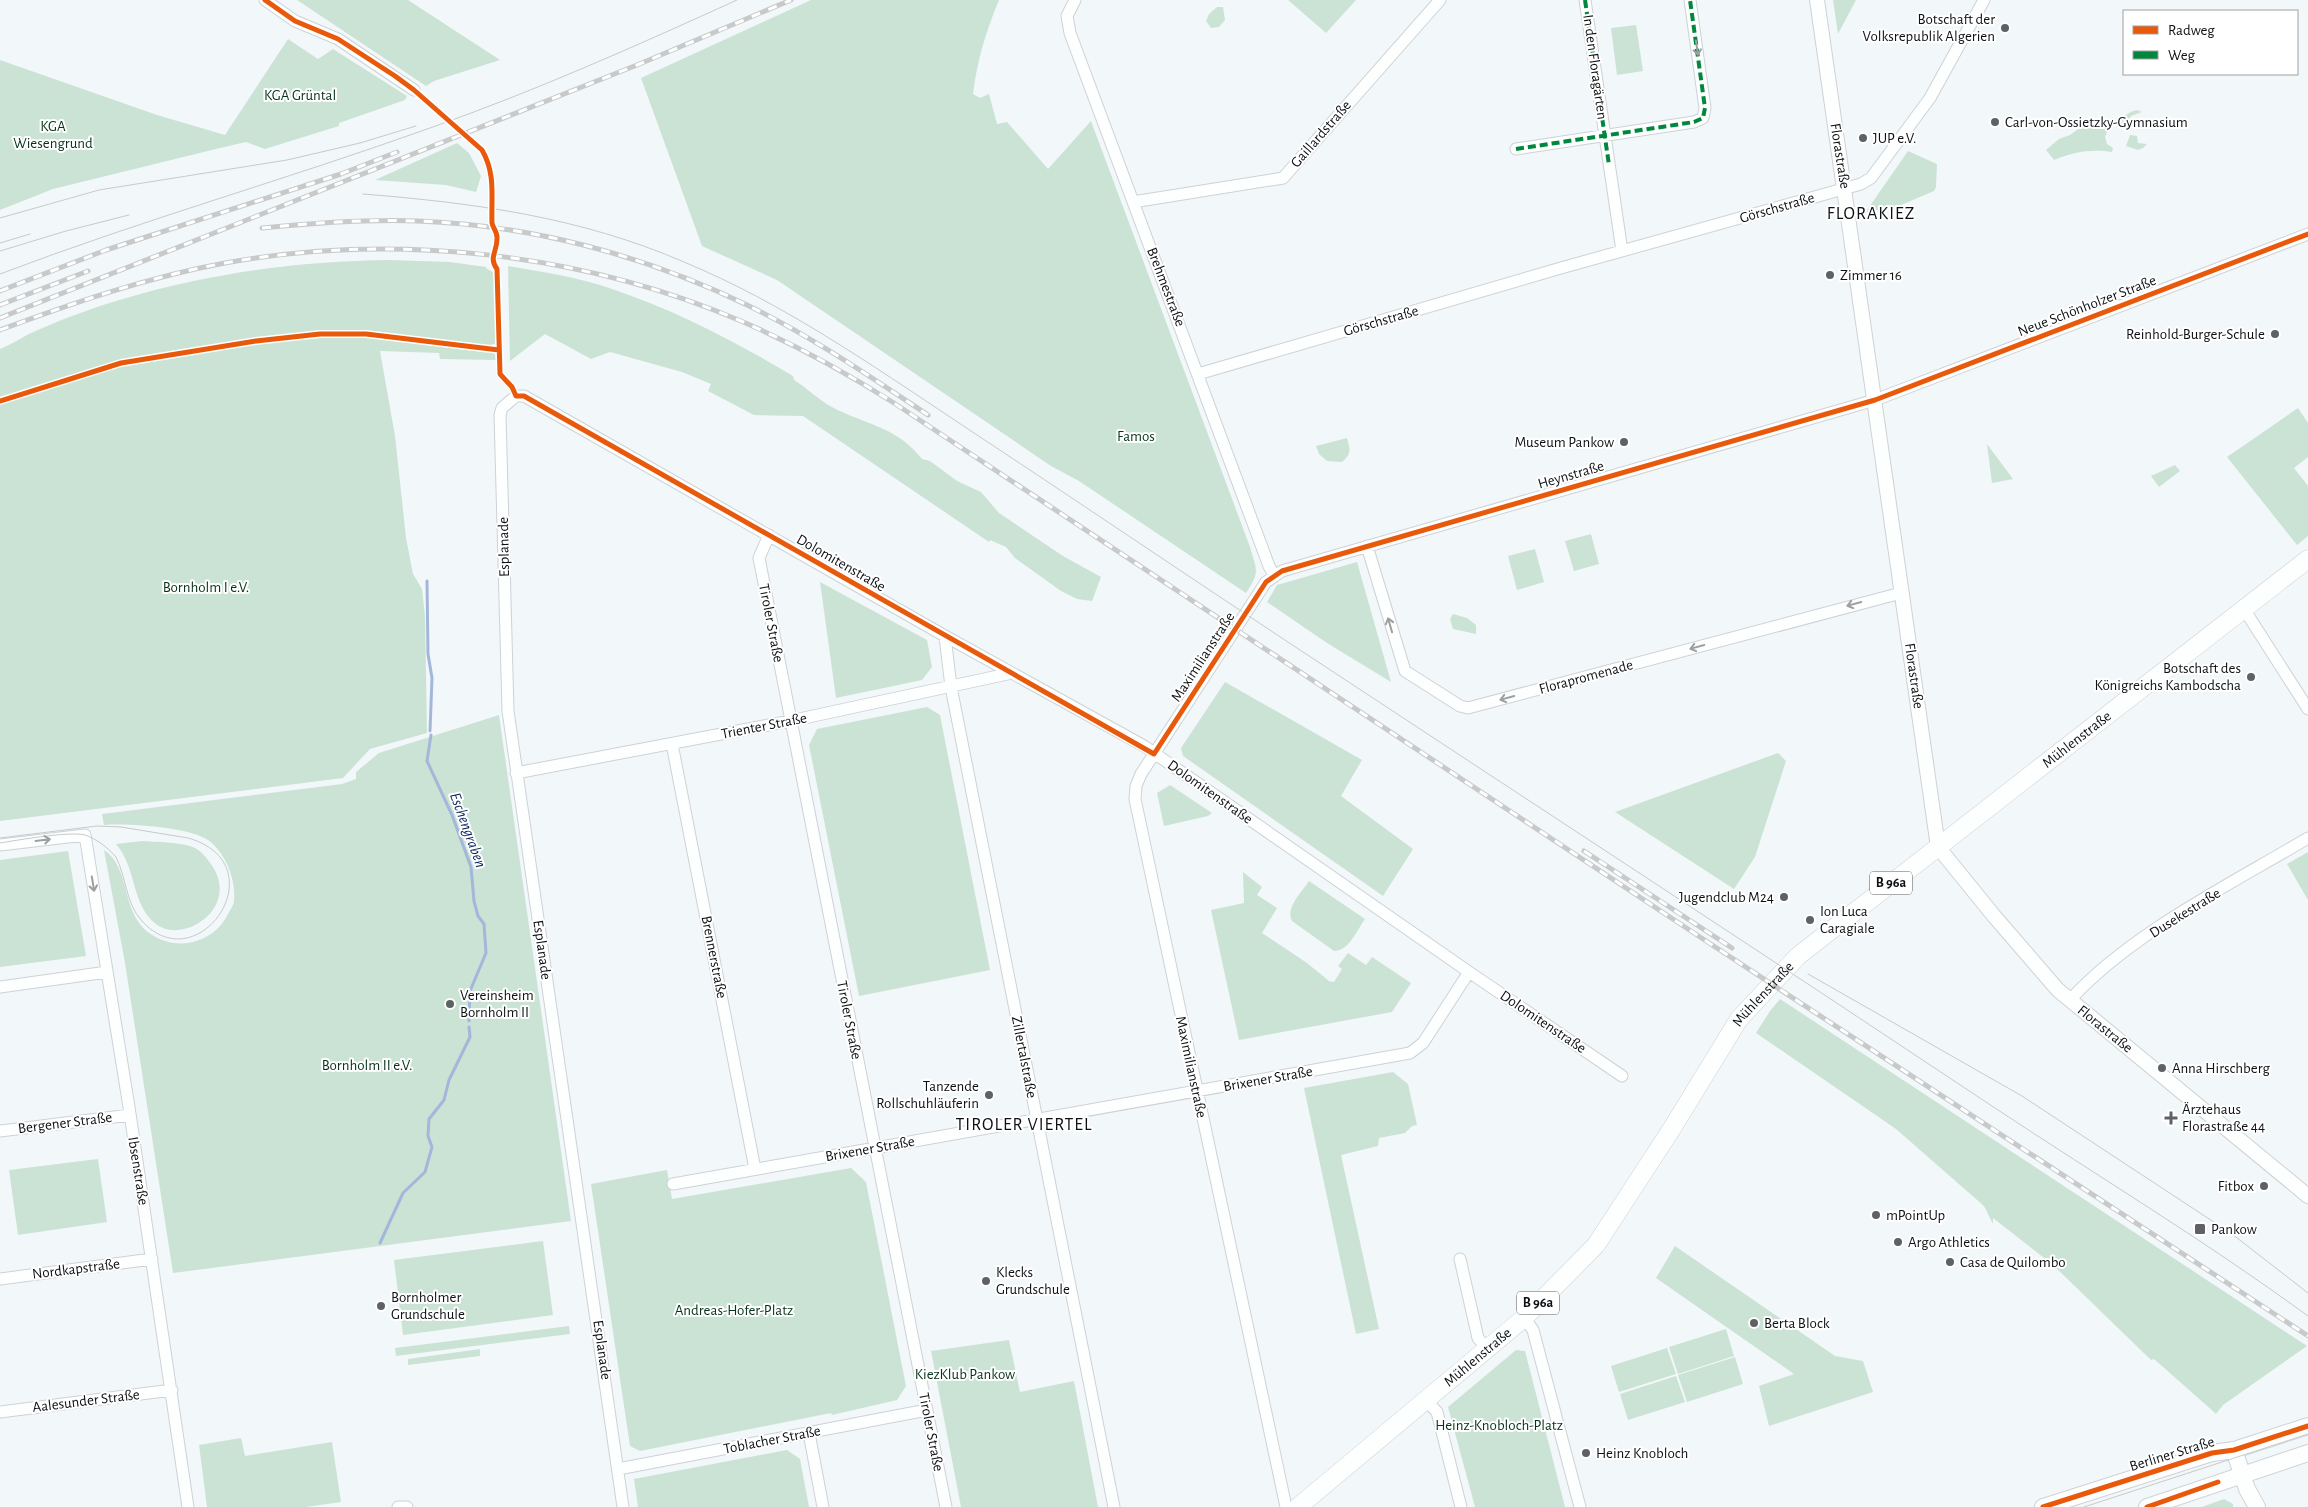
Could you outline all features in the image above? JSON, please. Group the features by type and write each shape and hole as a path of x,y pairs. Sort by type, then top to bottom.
{"main road":[{"name":"Mühlenstraße","path":"1298,1507 1524,1318 1605,1235 1739,1019 1798,956 2308,560"},
{"name":"Berliner Straße","path":"2043,1507 2212,1453 2234,1450 2308,1426"},
{"path":"2234,1450 2241,1474 2258,1507"},
{"path":"2147,1507 2308,1453"}],"street":[{"path":"265,0 295,21 338,39 414,90"},
{"name":"Brehmestraße","path":"1076,0 1070,7 1067,24 1269,566 1274,575"},
{"name":"Gaillardstraße","path":"1134,202 1283,178 1440,0"},
{"name":"In den Floragärten","path":"1585,0 1622,251"},
{"name":"In den Floragärten","path":"1516,149 1604,134 1694,122 1703,118 1705,108 1690,0"},
{"name":"Florastraße","path":"1818,0 1938,847 2044,976 2070,1000 2308,1196"},
{"name":"Görschstraße","path":"1198,374 1860,184 1871,178 1930,98 1984,0"},
{"name":"Neue Schönholzer Straße","path":"1875,400 2308,234"},
{"name":"Dolomitenstraße","path":"516,396 524,396 1154,754 1622,1076"},
{"name":"Esplanade","path":"516,396 502,408 500,415 508,711 623,1507"},
{"name":"Heynstraße","path":"1274,575 1367,546 1875,400"},
{"name":"Tiroler Straße","path":"769,535 759,558 946,1507"},
{"name":"Florapromenade","path":"1367,546 1405,672 1460,706 1468,708 1902,593"},
{"name":"Maximilianstraße","path":"1274,575 1266,582 1154,754 1136,786 1135,799 1286,1507"},
{"path":"2244,609 2308,709"},
{"name":"Zillertalstraße","path":"946,636 951,687 1114,1507"},
{"name":"Trienter Straße","path":"516,773 790,721 1012,673"},
{"name":"Brennerstraße","path":"672,744 755,1169"},
{"name":"Ibsenstraße","path":"0,845 85,836 130,1114 188,1507"},
{"name":"Dusekestraße","path":"2070,1000 2083,986 2148,936 2308,838"},
{"path":"0,987 107,972"},
{"name":"Brixener Straße","path":"673,1184 1410,1053 1424,1042 1469,972"},
{"name":"Bergener Straße","path":"0,1131 130,1114"},
{"name":"Nordkapstraße","path":"0,1279 152,1259"},
{"path":"1460,1259 1478,1338 1487,1349"},
{"path":"1524,1318 1533,1330 1580,1507"},
{"name":"Aalesunder Straße","path":"0,1412 172,1390"},
{"path":"1426,1400 1436,1412 1461,1507"},
{"name":"Toblacher Straße","path":"618,1469 927,1410"},
{"path":"809,1433 823,1507"},
{"path":"398,1507 406,1507"}],"green space":[{"path":"297,0 408,0 500,60 434,81 426,86"},
{"name":"Famos","path":"811,0 999,0 983,46 973,94 980,98 989,94 997,124 1007,122 1048,169 1091,121 1250,547 1256,571 1254,580 1246,593 1079,481 1051,466 777,280 702,246 641,78"},
{"path":"1288,0 1356,0 1326,33"},
{"path":"1833,0 1856,0 1838,34"},
{"path":"1217,7 1223,7 1225,20 1219,27 1211,28 1206,21 1209,14"},
{"path":"1636,25 1643,71 1617,75 1611,28"},
{"name":"KGA Wiesengrund","path":"288,39 318,59 333,49 407,96 405,100 339,123 339,126 265,149 246,142 53,189 0,210 0,60 157,115 225,135"},
{"path":"2137,110 2142,112 2131,116 2128,120 2133,125 2129,130 2121,124 2123,118"},
{"path":"2092,119 2101,119 2109,127 2105,137 2107,144 2113,148 2112,152 2082,152 2054,160 2046,150 2059,139 2070,135"},
{"path":"2130,135 2137,136 2138,143 2147,144 2138,150 2126,146"},
{"path":"457,143 469,153 481,176 476,192 446,185 375,180"},
{"path":"1908,151 1937,164 1936,187 1934,191 1901,205 1865,213"},
{"name":"Bornholm I e.V.","path":"390,260 450,262 486,267 493,272 495,281 497,343 487,346 488,350 495,353 496,360 440,359 439,353 380,351 395,436 406,538 413,574 422,589 425,616 427,733 370,749 343,778 0,821 0,349 38,330 86,311 123,299 189,282 222,275 288,266"},
{"path":"508,266 586,281 636,297 705,328 771,363 793,376 794,380 832,407 880,427 902,439 922,459 930,461 957,481 981,492 999,513 1063,556 1101,577 1092,601 1077,599 1061,591 1015,558 1006,547 990,540 989,542 803,416 754,415 708,391 711,384 682,372 610,352 591,359 545,334 510,361"},
{"path":"2298,408 2308,423 2308,457 2294,468 2308,486 2308,536 2297,545 2227,457"},
{"path":"1347,438 1349,451 1342,462 1327,461 1319,454 1316,446"},
{"path":"1987,444 2013,479 1992,483"},
{"path":"2175,465 2180,471 2159,487 2151,476"},
{"path":"1591,534 1599,564 1574,571 1565,541"},
{"path":"1535,549 1544,582 1517,590 1508,556"},
{"path":"1357,562 1391,682 1327,643 1267,602 1277,585"},
{"path":"820,582 927,640 932,667 922,680 836,698"},
{"path":"1453,614 1467,618 1476,625 1476,634 1453,629 1450,619"},
{"path":"1225,682 1362,760 1341,796 1413,849 1383,896 1183,756 1181,748"},
{"path":"927,707 940,715 990,970 859,996 809,745 817,729"},
{"name":"Bornholm II e.V.","path":"499,715 571,1221 173,1273 125,963 104,850 119,869 130,905 136,917 143,927 164,941 185,943 196,941 215,931 233,906 233,883 220,851 208,840 173,829 142,825 104,825 102,814 342,784 356,779 356,772 379,753"},
{"path":"1778,753 1786,761 1755,857 1734,889 1615,812"},
{"path":"1170,785 1212,813 1208,816 1164,826 1157,793"},
{"path":"142,841 190,846 198,850 207,859 213,867 219,882 219,897 214,909 204,919 193,926 180,930 167,929 156,924 148,916 138,897 128,864 116,844"},
{"path":"68,851 86,956 0,967 0,860"},
{"path":"2308,852 2308,900 2287,864"},
{"path":"1243,872 1262,887 1257,895 1277,908 1262,933 1307,963 1329,981 1334,982 1342,969 1338,966 1348,953 1366,965 1372,957 1411,983 1392,1012 1239,1040 1211,910 1244,903"},
{"path":"1309,881 1365,919 1356,934 1344,948 1334,951 1292,921 1290,916 1292,906"},
{"path":"1780,999 2307,1346 2223,1405 2216,1414 2154,1359 2151,1360 2053,1265 1993,1218 1993,1224 1984,1206 1896,1129 1756,1033"},
{"path":"1393,1072 1408,1084 1417,1125 1412,1126 1405,1133 1379,1138 1378,1146 1341,1155 1379,1329 1356,1334 1304,1088"},
{"path":"98,1159 107,1222 18,1235 9,1170"},
{"name":"Andreas-Hofer-Platz","path":"851,1168 866,1182 906,1386 897,1400 832,1415 831,1413 640,1451 630,1446 591,1184 667,1170 672,1199"},
{"path":"543,1241 553,1315 403,1335 394,1260"},
{"name":"Berta Block","path":"1675,1246 1835,1356 1863,1361 1873,1392 1769,1426 1759,1386 1794,1374 1656,1278"},
{"path":"569,1326 570,1334 396,1356 395,1348"},
{"path":"1726,1329 1734,1356 1678,1374 1669,1347"},
{"name":"KiezKlub Pankow","path":"1009,1340 1020,1392 1074,1381 1098,1507 961,1507 931,1351"},
{"path":"1667,1348 1676,1374 1619,1392 1611,1366"},
{"path":"480,1349 480,1356 408,1365 408,1359"},
{"name":"Heinz-Knobloch-Platz","path":"1516,1350 1525,1351 1565,1507 1475,1507 1448,1407"},
{"path":"1735,1357 1743,1384 1687,1402 1678,1375"},
{"path":"1676,1376 1685,1402 1628,1420 1620,1394"},
{"path":"241,1438 245,1456 332,1442 341,1502 306,1507 207,1507 199,1445"},
{"path":"787,1450 800,1459 809,1507 638,1507 634,1479"},
{"path":"2224,1499 2233,1504 2233,1507 2202,1507"}],"waterway":[{"name":"Eschengraben","path":"427,581 428,654 432,678 430,731"},
{"name":"Eschengraben","path":"431,735 427,761 452,815 471,867 474,901 478,916 484,924 486,953 470,991 469,1021"},
{"name":"Eschengraben","path":"380,1243 403,1193 425,1172 432,1147 428,1136 429,1119 444,1100 449,1080 470,1037 469,1027"}],"tram line":[{"path":"0,274 53,254 377,147 469,114 585,67 737,0"},
{"path":"0,218 99,190 287,160 360,143 416,126"},
{"path":"363,194 446,202 526,214 606,234 645,247 721,278 791,315 892,379 1300,650 2192,1236 2308,1316"},
{"path":"0,251 66,231 129,215"},
{"path":"0,243 30,234"},
{"path":"0,838 97,826 121,827 188,838 215,852 227,871 229,893 220,913 205,929 185,938 163,936 141,920 136,913 129,898 116,857 94,839 85,835 68,834 0,843"},
{"path":"1808,974 2022,1096 2232,1234 2308,1293"},
{"path":"2084,1507 2308,1434"}],"railway":[{"path":"0,318 637,65 791,0"},
{"path":"0,291 106,250 341,174 397,152"},
{"path":"262,228 339,222 417,221 502,229 586,246 668,271 747,305 817,343 928,415"},
{"path":"0,330 139,283 196,269 289,254 355,249 421,250 487,255 553,265 617,279 680,298 741,321 819,359 894,403 1697,935 2308,1336"},
{"path":"0,305 88,271"},
{"path":"1584,851 1732,948"}],"marked path":[{"path":"1585,0 1609,165"},
{"path":"1516,149 1694,122 1703,118 1705,108 1690,0"}],"cycle path":[{"path":"265,0 295,21 338,39 395,76 414,90 482,150 491,177 492,223 497,237 493,261 497,269 500,374 512,387 516,396 524,396 1154,754 1266,582 1282,571 1875,400 2308,234"},
{"path":"0,401 121,363 256,341 320,334 366,334 499,350"},
{"path":"2043,1507 2212,1453 2234,1450 2308,1426"},
{"path":"2147,1507 2218,1482"}],"place":[{"name":"Botschaft der Volksrepublik Algerien","path":"2005,28"},
{"name":"Carl-von-Ossietzky-Gymnasium","path":"1995,122"},
{"name":"JUP e.V.","path":"1863,138"},
{"name":"Zimmer 16","path":"1830,275"},
{"name":"Reinhold-Burger-Schule","path":"2275,334"},
{"name":"Museum Pankow","path":"1624,442"},
{"name":"Botschaft des Königreichs Kambodscha","path":"2251,677"},
{"name":"Jugendclub M24","path":"1784,897"},
{"name":"Ion Luca Caragiale","path":"1810,920"},
{"name":"Vereinsheim Bornholm II","path":"450,1004"},
{"name":"Anna Hirschberg","path":"2162,1068"},
{"name":"Tanzende Rollschuhläuferin","path":"989,1095"},
{"name":"Ärztehaus Florastraße 44","path":"2171,1118"},
{"name":"Fitbox","path":"2264,1186"},
{"name":"mPointUp","path":"1876,1215"},
{"name":"Pankow","path":"2200,1229"},
{"name":"Argo Athletics","path":"1898,1242"},
{"name":"Casa de Quilombo","path":"1950,1262"},
{"name":"Klecks Grundschule","path":"986,1281"},
{"name":"Bornholmer Grundschule","path":"381,1306"},
{"name":"Berta Block","path":"1754,1323"},
{"name":"Heinz Knobloch","path":"1586,1453"}],"district":[{"name":"FLORAKIEZ","path":"1871,214"},
{"name":"TIROLER VIERTEL","path":"1024,1125"}],"park label":[{"name":"KGA Grüntal","path":"300,95"}]}
